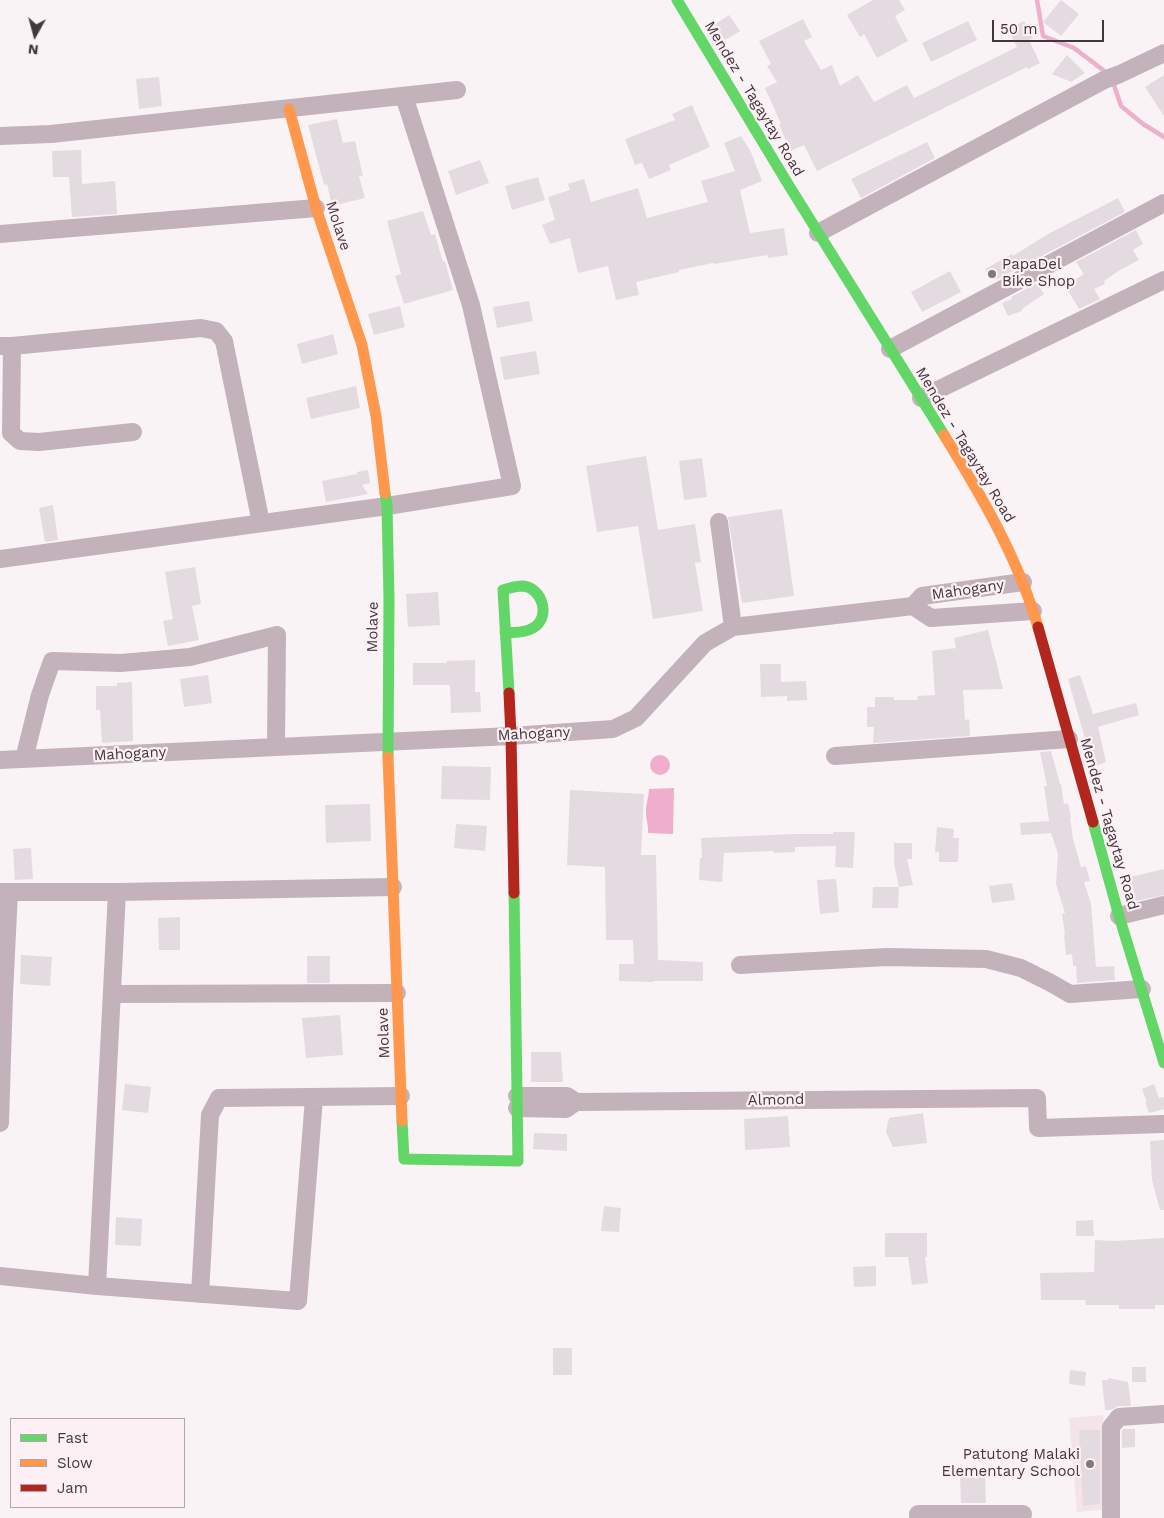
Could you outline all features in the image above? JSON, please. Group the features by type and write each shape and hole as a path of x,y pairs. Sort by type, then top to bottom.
{"street":[{"name":"Mendez - Tagaytay Road","path":"677,0 990,511 1023,582 1070,739 1119,916 1164,1063"},
{"path":"818,233 1104,80 1164,53"},
{"path":"0,136 51,134 456,90"},
{"path":"0,559 387,506 512,486 471,305 404,96"},
{"name":"Molave","path":"288,109 316,208 362,345 376,416 387,506 389,599 387,742 404,1159 518,1161 517,1102"},
{"path":"890,349 1164,203"},
{"path":"0,234 316,208"},
{"path":"922,398 1164,280"},
{"path":"133,432 39,442 20,441 11,433 6,346 201,328 216,332 224,341 261,523"},
{"path":"719,522 733,627"},
{"name":"Mahogany","path":"0,760 511,736 613,729 636,718 705,643 733,627 913,606 922,596 1023,582"},
{"path":"505,632 516,633 529,630 538,624 543,615 543,606 535,591 527,586 503,590 505,632 511,736 517,1102"},
{"path":"978,588 982,615"},
{"path":"913,606 931,618 1033,611"},
{"path":"24,759 40,695 52,661 121,663 190,657 278,635 276,747"},
{"path":"835,756 1070,739"},
{"path":"0,1123 4,892 393,887"},
{"path":"97,1286 117,892"},
{"path":"1119,916 1164,905"},
{"path":"740,965 887,957 986,960 1021,968 1070,994 1142,989"},
{"path":"113,994 397,993"},
{"path":"200,1294 210,1115 219,1098 401,1096"},
{"name":"Almond","path":"517,1102 568,1096 576,1102 1037,1098 1038,1128 1164,1124"},
{"path":"0,1276 97,1286 298,1301 314,1098"},
{"path":"1111,1518 1111,1427 1119,1417 1164,1414"},
{"path":"918,1518 918,1514 1023,1514 1022,1518"}],"shaded area":[{"path":"660,755 667,758 670,765 667,772 660,775 653,772 650,765 653,758"},
{"path":"674,788 673,834 648,833 646,810 649,789"},
{"name":"Patutong Malaki Elementary School","path":"1103,1415 1110,1509 1077,1512 1069,1418"}],"building":[{"path":"873,0 899,0 905,10 895,16 908,41 877,58 864,34 860,37 847,15"},
{"path":"1061,0 1079,14 1061,36 1043,22"},
{"path":"729,15 740,31 725,40 714,25"},
{"path":"803,19 812,37 804,41 821,70 832,65 840,86 858,75 874,102 907,85 914,98 1017,47 1008,29 1024,21 1033,38 1029,40 1040,63 1028,69 1027,67 817,171 804,145 790,151 779,124 781,124 765,88 777,82 767,66 771,64 759,41"},
{"path":"968,21 977,40 931,62 922,43"},
{"path":"1067,55 1085,73 1071,82 1052,74"},
{"path":"1164,75 1164,116 1145,87"},
{"path":"159,77 162,106 139,109 136,79"},
{"path":"692,105 710,147 669,165 671,170 649,179 642,163 635,165 625,139 675,120 672,114"},
{"path":"337,119 343,143 355,141 363,176 359,176 365,198 332,206 327,184 324,185 308,125"},
{"path":"741,136 751,152 762,181 740,190 750,233 784,228 788,255 768,258 767,255 679,270 679,272 636,282 639,295 616,300 608,266 578,273 570,238 550,244 542,225 555,220 548,197 570,190 568,184 584,179 591,202 638,188 647,218 708,202 701,181 735,171 724,143"},
{"path":"927,142 935,158 861,198 851,179"},
{"path":"81,150 82,184 115,181 117,214 72,217 69,177 53,177 52,151"},
{"path":"480,160 489,183 456,195 448,171"},
{"path":"538,177 545,200 512,210 505,186"},
{"path":"1118,198 1125,212 1000,278 991,280 985,269 1012,254 1013,256 1048,234"},
{"path":"423,211 431,235 435,234 453,290 404,304 395,276 401,274 387,221"},
{"path":"1136,230 1143,244 1133,250 1139,260 1120,270 1104,281 1105,284 1094,289 1100,299 1079,309 1065,286 1084,274 1076,262"},
{"path":"950,271 961,292 922,312 911,292"},
{"path":"1037,283 1044,294 1022,309 1022,311 1008,316 1002,303"},
{"path":"529,301 533,321 497,328 493,307"},
{"path":"400,306 405,327 374,335 368,314"},
{"path":"333,334 338,354 302,364 297,344"},
{"path":"536,351 540,374 504,380 500,357"},
{"path":"356,386 360,408 311,419 306,398"},
{"path":"646,456 658,530 695,524 701,562 695,563 703,611 653,619 638,526 597,532 586,466"},
{"path":"702,458 707,497 684,500 679,461"},
{"path":"368,470 370,483 362,485 368,494 326,502 322,481"},
{"path":"53,505 58,540 45,542 39,508"},
{"path":"782,509 794,596 742,603 728,517"},
{"path":"195,567 201,604 192,606 199,640 168,646 163,621 173,619 165,572"},
{"path":"438,592 440,625 408,627 406,594"},
{"path":"988,630 1003,689 963,690 965,720 969,719 970,736 873,743 874,727 867,727 867,707 875,707 875,697 894,697 894,700 918,700 917,696 935,695 932,651 956,648 954,638"},
{"path":"475,660 475,692 480,692 481,712 451,713 450,685 413,685 413,663 447,663 447,661"},
{"path":"760,664 781,664 781,682 806,681 807,700 787,701 787,696 761,697"},
{"path":"208,675 212,703 184,707 180,679"},
{"path":"1080,675 1093,714 1136,703 1139,715 1098,727 1106,762 1093,767 1068,679"},
{"path":"132,682 133,741 102,743 100,710 96,710 96,686 117,686 117,683"},
{"path":"1051,751 1061,784 1064,804 1068,803 1073,839 1081,867 1086,866 1090,881 1084,882 1091,904 1096,967 1114,966 1115,980 1077,983 1076,966 1073,966 1072,954 1066,955 1062,914 1065,913 1056,884 1058,854 1051,833 1021,835 1020,823 1049,821 1044,786 1047,786 1040,752"},
{"path":"442,766 491,767 490,800 441,799"},
{"path":"570,790 644,794 641,855 656,855 658,960 703,962 703,981 619,981 619,964 634,964 633,940 606,940 605,867 567,865"},
{"path":"370,804 371,841 326,843 325,805"},
{"path":"456,824 487,826 485,851 454,848"},
{"path":"937,827 954,829 953,838 959,838 958,862 939,862 939,852 935,852"},
{"path":"833,832 855,832 853,868 835,867 836,846 795,847 795,852 724,853 722,882 699,880 700,858 702,858 701,838 833,834"},
{"path":"894,843 912,843 912,859 907,859 913,885 899,887 894,863"},
{"path":"31,848 33,879 15,880 13,849"},
{"path":"1164,869 1164,895 1136,901 1130,877"},
{"path":"836,879 839,912 820,914 817,880"},
{"path":"1012,883 1015,900 992,903 989,886"},
{"path":"873,887 899,887 898,908 872,908"},
{"path":"180,917 180,950 159,950 158,918"},
{"path":"21,955 52,957 50,986 20,984"},
{"path":"307,956 330,956 330,983 307,983"},
{"path":"340,1015 343,1055 306,1058 302,1018"},
{"path":"531,1052 561,1052 563,1082 531,1082"},
{"path":"125,1084 151,1087 148,1113 122,1110"},
{"path":"1154,1084 1159,1098 1164,1097 1164,1109 1149,1113 1142,1089"},
{"path":"923,1113 927,1143 893,1147 886,1132 889,1118"},
{"path":"788,1116 790,1147 745,1150 744,1119"},
{"path":"534,1133 567,1134 567,1151 533,1149"},
{"path":"1164,1140 1164,1210 1160,1210 1152,1180 1150,1141"},
{"path":"604,1206 621,1208 619,1232 601,1231"},
{"path":"116,1217 142,1219 141,1246 115,1245"},
{"path":"1093,1220 1094,1236 1076,1236 1076,1221"},
{"path":"885,1233 927,1233 927,1257 925,1257 928,1283 912,1285 908,1257 885,1257"},
{"path":"1164,1238 1164,1305 1155,1305 1155,1309 1119,1309 1119,1305 1086,1305 1085,1300 1041,1300 1040,1273 1094,1272 1095,1240 1114,1241"},
{"path":"876,1266 876,1286 854,1287 853,1267"},
{"path":"553,1348 572,1348 572,1375 553,1375"},
{"path":"1132,1367 1146,1367 1146,1382 1132,1382"},
{"path":"1070,1370 1086,1372 1085,1386 1069,1384"},
{"path":"1108,1378 1128,1382 1131,1406 1118,1406 1111,1410 1105,1410 1102,1380 1108,1380"},
{"path":"1123,1429 1135,1429 1135,1447 1122,1448"},
{"path":"1079,1430 1100,1430 1100,1504 1083,1506"},
{"path":"985,1476 986,1503 961,1503 960,1477"}],"waterway":[{"path":"1037,0 1043,36 1074,48 1107,73"},
{"path":"1113,82 1121,106 1143,124 1164,137"}],"traffic: fast":[{"path":"677,0 788,184 944,435"},
{"path":"385,493 387,506 389,599 388,757"},
{"path":"505,632 508,632 515,632 526,631 539,623 543,611 540,598 536,592 523,586 503,590 509,693"},
{"path":"1093,822 1119,916 1164,1063"},
{"path":"402,1121 404,1159 518,1161 514,893"}],"traffic: slow":[{"path":"289,109 316,208 362,345 376,416 385,493"},
{"path":"944,435 985,504 1009,552 1030,601 1038,627"},
{"path":"388,757 402,1121"}],"traffic: jam":[{"path":"1038,627 1093,822"},
{"path":"509,693 514,893"}],"place":[{"name":"PapaDel Bike Shop","path":"992,274"},
{"name":"Patutong Malaki Elementary School","path":"1090,1464"}]}
